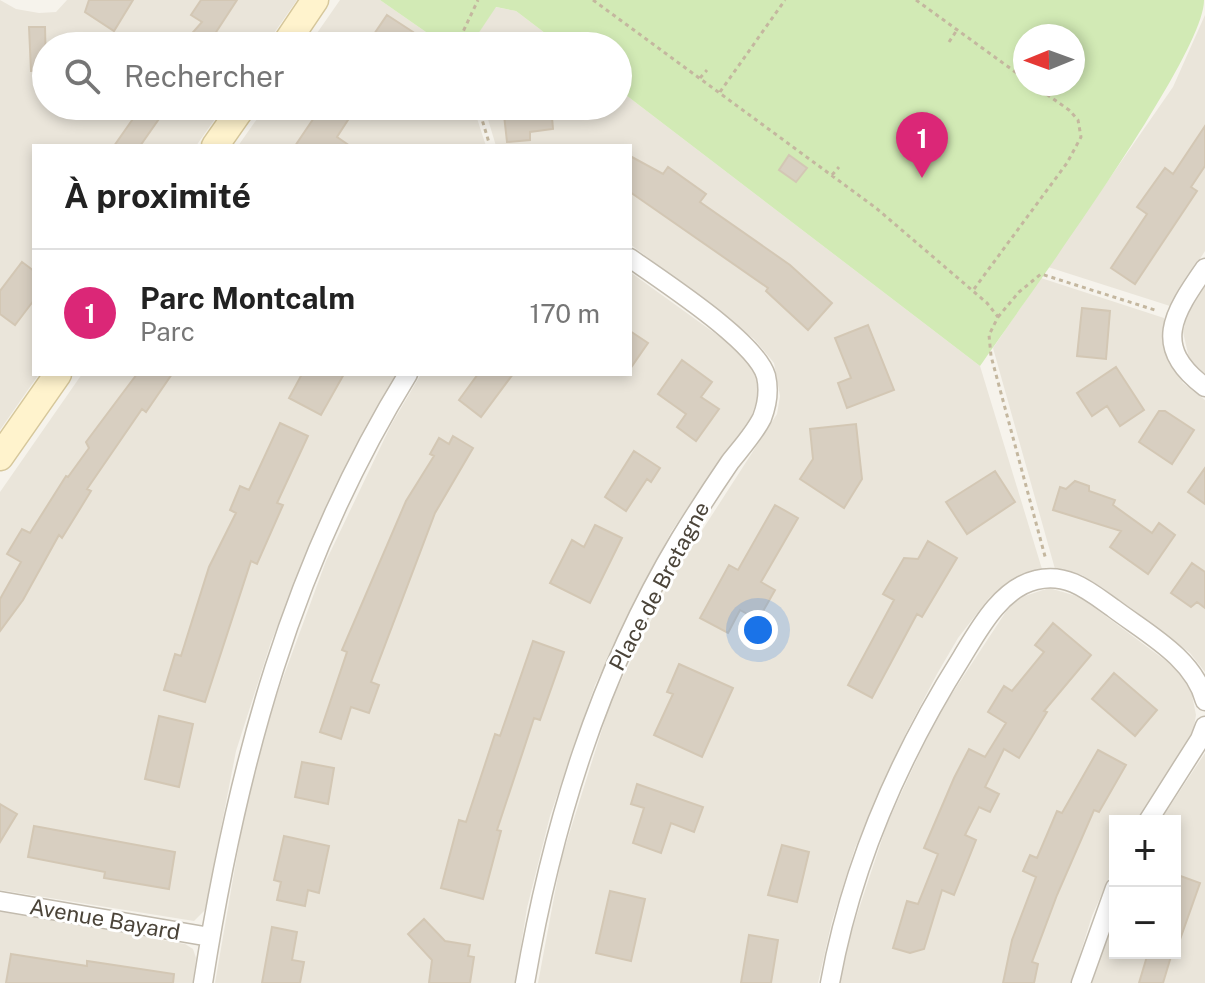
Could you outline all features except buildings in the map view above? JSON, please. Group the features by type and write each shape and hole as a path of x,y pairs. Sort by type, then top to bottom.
{"street":[{"path":"293,32 315,0"},
{"path":"216,144 233,120"},
{"name":"Place de Bretagne","path":"525,983 563,811 598,705 664,567 716,483 758,424 767,398 762,366 745,345 632,260"},
{"path":"1205,268 1177,309 1172,330 1174,349 1181,366 1205,387"},
{"path":"0,457 57,376"},
{"path":"203,983 236,796 275,663 338,509 407,376"},
{"path":"830,983 851,896 896,776 956,665 995,609 1013,590 1041,578 1076,583 1178,657 1197,681 1205,701"},
{"path":"1152,815 1205,726"},
{"name":"Avenue Bayard","path":"0,901 210,937"},
{"path":"1081,983 1109,905"}],"path":[{"path":"463,32 478,0"},
{"path":"593,0 832,175 974,289 998,317"},
{"path":"600,5 604,0"},
{"path":"719,92 785,0"},
{"path":"916,0 1013,70"},
{"path":"949,42 957,30"},
{"path":"700,78 707,70"},
{"path":"974,289 1067,163 1081,137 1078,120 1049,96"},
{"path":"482,120 489,144"},
{"path":"832,175 839,167"},
{"path":"1048,568 991,356 989,335 998,317 1019,292 1041,274 1165,313"}],"shaded area":[{"path":"0,0 16,9 39,13 56,12 67,0 297,0 275,32 32,32 32,120 214,120 197,144 32,144 32,376 38,376 0,430"},
{"path":"340,0 380,0 426,32 318,32"},
{"path":"495,7 516,11 544,32 479,32"},
{"path":"1205,15 1205,251 1170,306 1048,267 1173,87"},
{"path":"632,100 980,366 1042,569 1008,582 989,598 958,638 937,674 906,733 855,848 832,921 818,983 538,983 561,860 611,701 674,574 777,414 780,396 774,363 754,339 632,246 632,144 495,144 488,120 632,120"},
{"path":"256,120 478,120 485,144 239,144"},
{"path":"632,273 738,350 750,363 757,379 757,400 751,417 671,532 595,685 550,816 527,908 515,983 215,983 243,821 269,716 326,561 391,425 420,376 632,376"},
{"path":"1041,278 1164,318 1166,355 1183,383 1205,400 1205,672 1190,653 1103,588 1082,575 1055,569 993,348"},
{"path":"1205,285 1205,374 1189,358 1183,332 1188,310"},
{"path":"81,376 395,376 328,504 271,642 236,751 205,910 194,921 0,890 0,492"},
{"path":"1049,588 1080,597 1181,672 1190,685 1196,715 1193,732 1141,815 1109,815 1109,878 1092,916 1071,983 839,983 848,942 887,824 936,718 1007,610 1019,598"},
{"path":"1205,753 1205,983 1092,983 1109,931 1109,959 1181,959 1181,815 1164,815"},
{"path":"0,911 185,944 193,949 196,958 193,983 0,983"}],"green space":[{"path":"380,0 1204,0 1196,29 1144,125 980,366 632,100 632,32 544,32 516,11 496,7 479,32 426,32"}],"place":[{"name":"Parc Montcalm","path":"922,178"}]}
